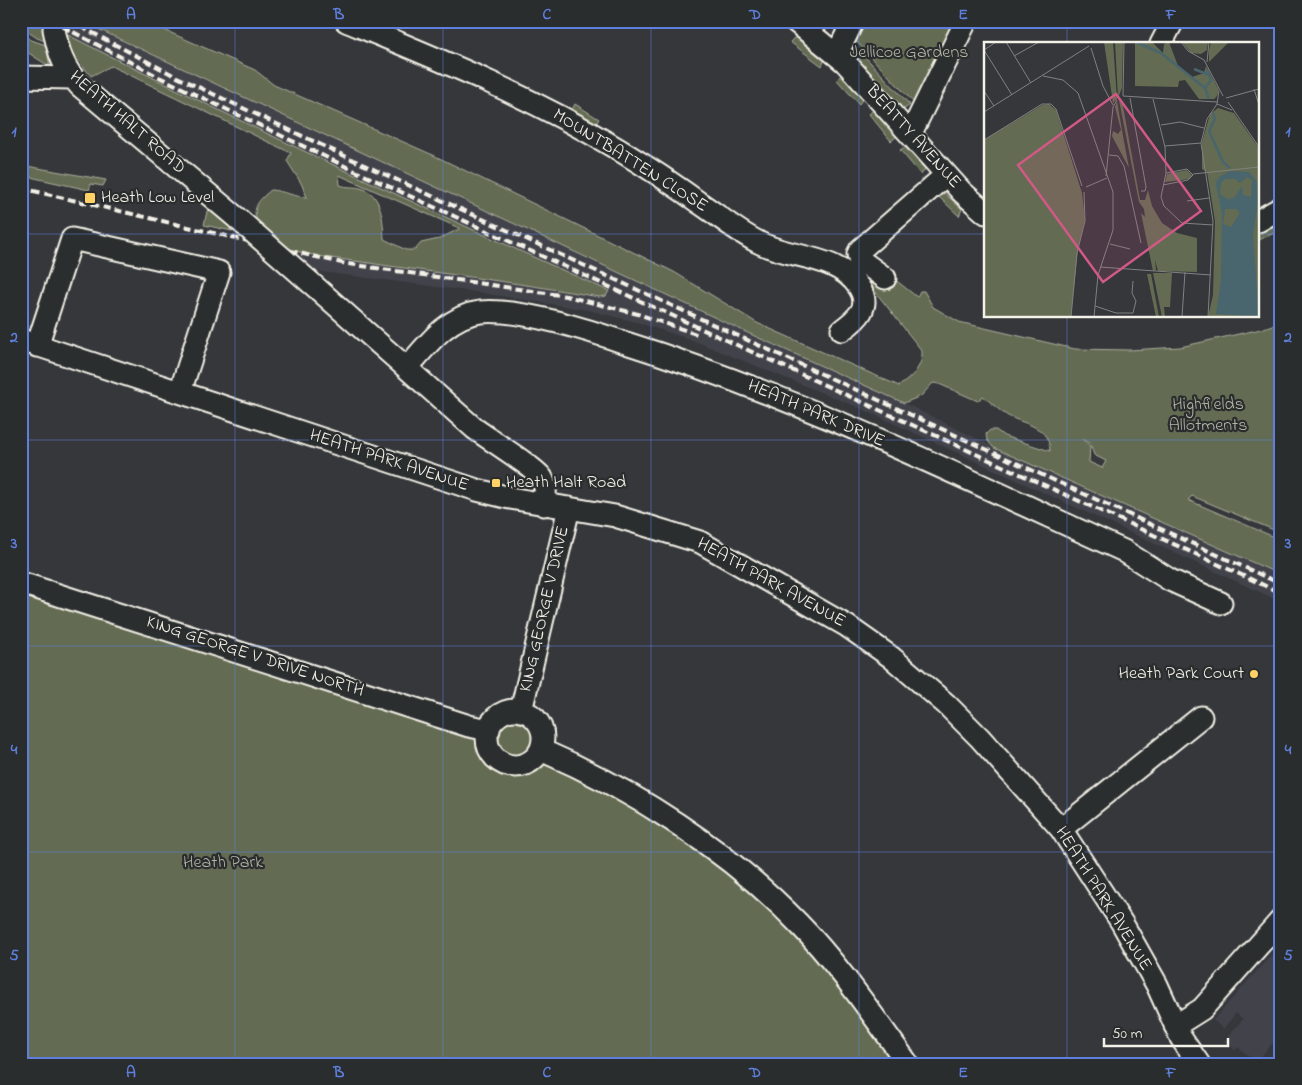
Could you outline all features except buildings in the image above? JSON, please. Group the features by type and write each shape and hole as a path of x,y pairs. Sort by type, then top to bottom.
{"street":[{"name":"MOUNTBATTEN CLOSE","path":"346,21 446,61 530,100 616,147 757,242 784,253 822,261 845,273 860,288 864,299 863,309 858,318 842,330"},
{"name":"BEATTY AVENUE","path":"795,21 837,54 946,175 984,211"},
{"path":"837,54 853,21"},
{"path":"911,134 966,21"},
{"path":"1163,42 1173,21"},
{"name":"HEATH HALT ROAD","path":"54,28 60,57 72,78 312,284 481,434 536,471 546,486 544,504"},
{"path":"21,77 72,78"},
{"path":"884,278 859,259 860,250 946,175"},
{"path":"1260,220 1281,208"},
{"path":"29,343 72,239 219,272 180,392"},
{"name":"HEATH PARK DRIVE","path":"407,368 444,328 466,316 494,312 575,327 663,354 766,392 925,460 1124,551 1170,580 1221,603"},
{"name":"HEATH PARK AVENUE","path":"29,343 477,490 615,516 700,542 862,634 946,704 1004,763 1060,829 1122,924 1157,985 1175,1026 1199,1064"},
{"name":"KING GEORGE V DRIVE","path":"521,711 569,508"},
{"name":"KING GEORGE V DRIVE NORTH","path":"21,583 469,726 489,730"},
{"path":"521,711 530,714 542,728 544,737 541,750 533,760 526,764 508,765 494,756 488,740 489,730 498,717 505,712 521,711"},
{"path":"1060,829 1201,717"},
{"path":"541,750 650,807 719,854 758,885 798,923 836,965 908,1064"},
{"path":"1175,1026 1202,1009 1281,920"}],"shaded area":[{"path":"71,21 81,21 750,334 904,403 1036,467 1281,575 1281,602 862,409 692,340 636,322 588,310 476,292 314,271 291,249 599,297 609,291 344,171 168,87 66,35"},
{"path":"1281,944 1281,1034 1256,1062 1238,1047 1235,1050 1224,1041 1243,1019 1236,1013 1223,1029 1213,1020"}],"green space":[{"path":"21,21 44,23 45,41 21,27"},
{"name":"Highfields Allotments","path":"81,21 144,21 255,70 274,85 433,155 674,272 757,323 899,386 915,372 921,362 922,351 866,280 868,276 888,274 917,297 920,291 924,291 933,307 959,322 1075,349 1129,350 1180,347 1261,329 1281,322 1281,533 1192,496 1188,500 1281,540 1281,575 994,448 987,440 986,434 990,430 996,430 1004,436 1050,451 1046,436 1041,431 1001,412 983,396 978,401 933,383 921,396 904,403 750,334","holes":["1082,439 1090,443 1094,455 1106,461 1102,468 1089,462 1090,446"]},
{"name":"Jellicoe Gardens","path":"861,21 959,21 916,105 853,38"},
{"path":"62,32 334,165 609,291 606,296 599,297 321,256 286,247 263,229 256,218 255,212 259,201 271,190 307,197 301,183 287,161 291,153 111,66 91,76 69,50","holes":["339,175 459,228 439,239 421,243 415,250 406,250 384,239 380,209 373,196 368,191 360,188 340,185"]},
{"path":"21,33 31,40 46,45 50,67 21,48"},
{"path":"796,36 825,59 822,66 790,42"},
{"path":"856,47 910,105 903,110 851,54"},
{"path":"841,75 864,97 859,104 837,80"},
{"path":"575,104 599,119 595,125 571,112"},
{"path":"875,109 896,133 897,136 891,141 869,114"},
{"path":"905,147 925,169 921,175 900,150"},
{"path":"21,165 106,180 103,186 91,184 89,190 21,175"},
{"path":"943,192 962,209 959,216 939,197"},
{"path":"208,207 231,227 229,228 232,231 204,225"},
{"path":"1281,222 1281,230 1260,240 1260,232"},
{"name":"Heath Park","path":"21,588 479,736 483,754 489,754 498,763 498,769 506,772 512,774 523,772 546,761 609,789 782,902 901,1064 21,1064"},
{"path":"519,716 531,722 536,729 536,747 531,754 524,759 511,760 503,757 496,750 493,734 496,726 503,719"}],"railway":[{"path":"52,21 159,77 355,171 1281,593"},
{"path":"70,21 177,77 349,158 1281,584"},
{"path":"21,188 342,263 566,296 638,314 699,335"}],"place":[{"name":"Heath Low Level","path":"90,198"},
{"name":"Heath Halt Road","path":"496,483"},
{"name":"Heath Park Court","path":"1254,674"}]}
